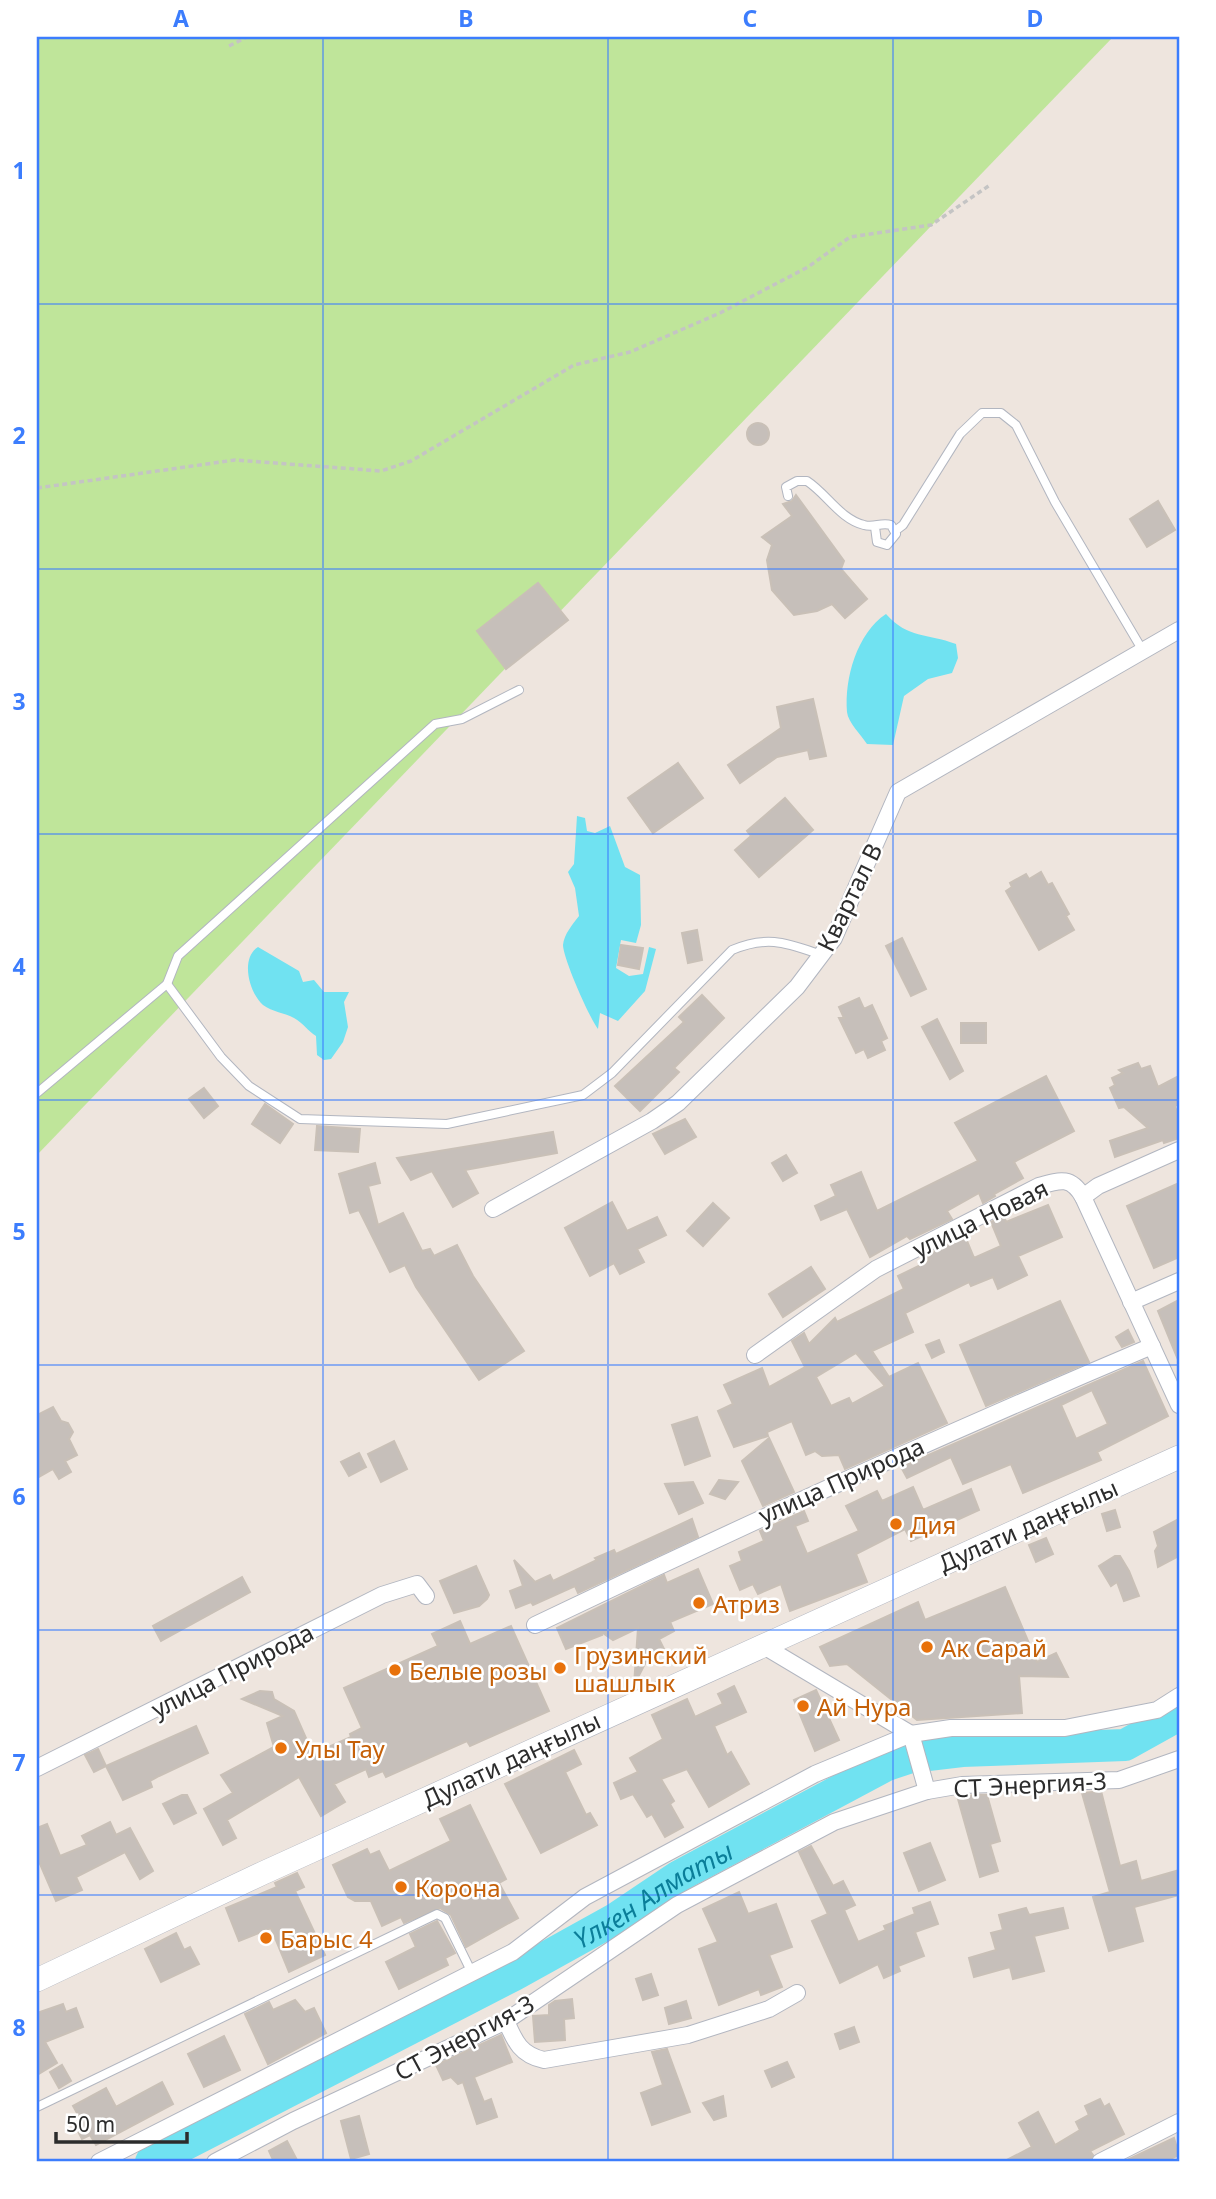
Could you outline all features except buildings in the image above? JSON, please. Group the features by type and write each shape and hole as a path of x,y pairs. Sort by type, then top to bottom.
{"main road":[{"name":"Дулати даңғылы","path":"37,1980 262,1873 1179,1457"}],"street":[{"name":"Квартал В","path":"493,1209 652,1121 678,1103 797,987 834,938 898,792 1179,630"},
{"path":"1083,1197 1098,1185 1179,1150"},
{"name":"улица Новая","path":"755,1356 876,1269 1039,1186 1064,1179 1074,1183 1083,1197 1179,1405"},
{"path":"1131,1302 1179,1281"},
{"name":"улица Природа","path":"536,1625 787,1504 964,1425 1152,1346"},
{"name":"улица Природа","path":"37,1768 382,1595 417,1584 426,1596"},
{"path":"762,1645 913,1741 925,1785"},
{"path":"99,2162 513,1952 585,1897 815,1774 951,1728 1065,1728 1157,1710 1179,1696"},
{"name":"СТ Энергия-3","path":"215,2162 506,2021 677,1905 834,1822 925,1785 1119,1780 1179,1759"},
{"path":"506,2021 516,2043 528,2057 544,2060 688,2035 769,2009 797,1993"},
{"path":"1100,2162 1179,2122"}],"lane":[{"path":"875,527 875,539 883,545 893,541 895,531 903,524 960,434 982,413 1001,413 1016,425 1055,502 1143,651"},
{"path":"788,496 786,488 797,481 807,481 856,522 875,527 888,524 895,531"},
{"path":"37,1093 167,984 178,956 435,724 462,719 519,690"},
{"path":"167,984 221,1056 249,1086 300,1119 447,1124 583,1095 612,1073 732,950 753,941 781,941 822,955"},
{"path":"37,2107 437,1914 445,1918 472,1973"}],"path":[{"path":"229,46 247,37"},
{"path":"37,488 235,460 381,471 411,461 574,365 630,352 720,313 808,267 850,237 931,225 990,185"}],"green space":[{"path":"37,37 1113,37 37,1155"}],"water":[{"path":"886,614 910,632 956,644 958,658 952,673 928,679 904,696 893,745 867,744 848,716 848,685 860,645 876,622"},
{"path":"577,816 585,818 587,831 595,833 610,826 625,867 640,875 641,925 636,943 621,940 616,968 629,976 643,974 649,947 656,949 645,991 618,1021 600,1013 598,1029 577,987 563,945 567,933 579,916 575,888 568,872 574,864"},
{"path":"258,947 299,971 303,982 314,980 324,992 349,992 344,1002 348,1027 343,1042 331,1059 324,1060 317,1055 316,1036 300,1022 274,1011 258,1000 248,976 248,967 252,952"}],"waterway":[{"name":"Үлкен Алматы","path":"151,2162 514,1975 615,1919 679,1876 887,1765 911,1757 962,1751 1125,1745 1179,1715"}],"place":[{"name":"Дия","path":"896,1524"},
{"name":"Атриз","path":"699,1603"},
{"name":"Ак Сарай","path":"927,1647"},
{"name":"Грузинский шашлык","path":"560,1668"},
{"name":"Белые розы","path":"395,1670"},
{"name":"Ай Нура","path":"803,1706"},
{"name":"Улы Тау","path":"281,1748"},
{"name":"Корона","path":"401,1887"},
{"name":"Барыс 4","path":"266,1938"}]}
